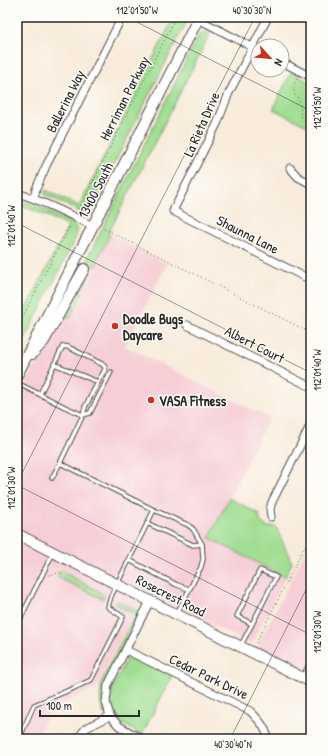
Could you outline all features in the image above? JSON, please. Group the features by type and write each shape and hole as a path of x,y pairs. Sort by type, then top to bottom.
{"main road":[{"name":"13400 South","path":"18,373 198,18"},
{"path":"18,373 44,341 84,269"},
{"name":"Rosecrest Road","path":"17,534 307,680"}],"street":[{"name":"Ballerina Way","path":"34,198 36,189 46,166 122,17"},
{"name":"La Rieta Drive","path":"259,38 268,17"},
{"path":"198,18 250,45"},
{"name":"La Rieta Drive","path":"173,211 218,124 229,93 250,57"},
{"path":"290,66 311,77"},
{"path":"290,168 298,177 311,184"},
{"path":"17,193 55,207 93,226"},
{"name":"Shaunna Lane","path":"173,211 311,280"},
{"name":"Albert Court","path":"187,325 311,387"},
{"path":"271,517 270,509 273,499 311,424"},
{"path":"142,739 119,726 110,716 106,702 108,685 150,601"},
{"name":"Cedar Park Drive","path":"126,650 250,711 260,722 267,734 268,739"},
{"path":"77,739 86,728 110,716"}],"lane":[{"path":"40,394 63,346 68,347 105,366 105,369 85,407 83,415 52,478"},
{"path":"54,364 98,382"},
{"path":"17,383 83,415 90,413 111,372"},
{"path":"60,463 193,529 202,544 203,558 201,567 176,614"},
{"path":"19,739 34,705 91,680 123,617 108,607 111,596 154,510"},
{"path":"147,523 194,545 202,544"},
{"path":"17,625 54,552"},
{"path":"129,560 189,590"},
{"path":"240,646 252,624 276,578 260,570 237,616 252,624"},
{"path":"307,680 311,660"}],"path":[{"name":"Herriman Parkway","path":"79,209 176,17"},
{"path":"297,79 294,89 295,95 299,98 301,116 311,123"},
{"path":"17,328 70,225"},
{"path":"104,229 311,333"},
{"path":"17,495 21,497"},
{"path":"256,643 311,534"},
{"path":"48,575 64,572"}],"shaded area":[{"path":"101,230 167,264 125,346 269,418 209,538 285,577 251,644 145,592 100,680 98,688 51,709 36,739 17,739 17,402"},
{"path":"307,548 311,550 311,674 257,647"}],"green space":[{"path":"174,17 189,17 90,211 83,213 44,194 46,190 79,206"},
{"path":"201,33 210,34 108,234 110,235 96,262 98,263 96,267 88,263 88,257"},
{"path":"291,72 311,83 311,128 273,109 288,78 290,78"},
{"path":"17,200 46,210 73,224 78,231 17,355 17,326 68,227 43,214 17,205"},
{"path":"83,275 87,280 81,292 83,293 70,318 62,314"},
{"path":"229,498 259,514 260,521 267,527 276,527 292,563 285,577 209,538"},
{"path":"61,571 100,592 104,596 103,599 57,577"},
{"path":"118,601 140,612 105,682 102,697 105,713 102,713 100,696 101,682 135,615 114,603"},
{"path":"134,657 172,676 142,735 122,724 112,707 111,699 113,687 126,660"}],"place":[{"name":"Doodle Bugs Daycare","path":"115,326"},
{"name":"VASA Fitness","path":"151,400"}]}
